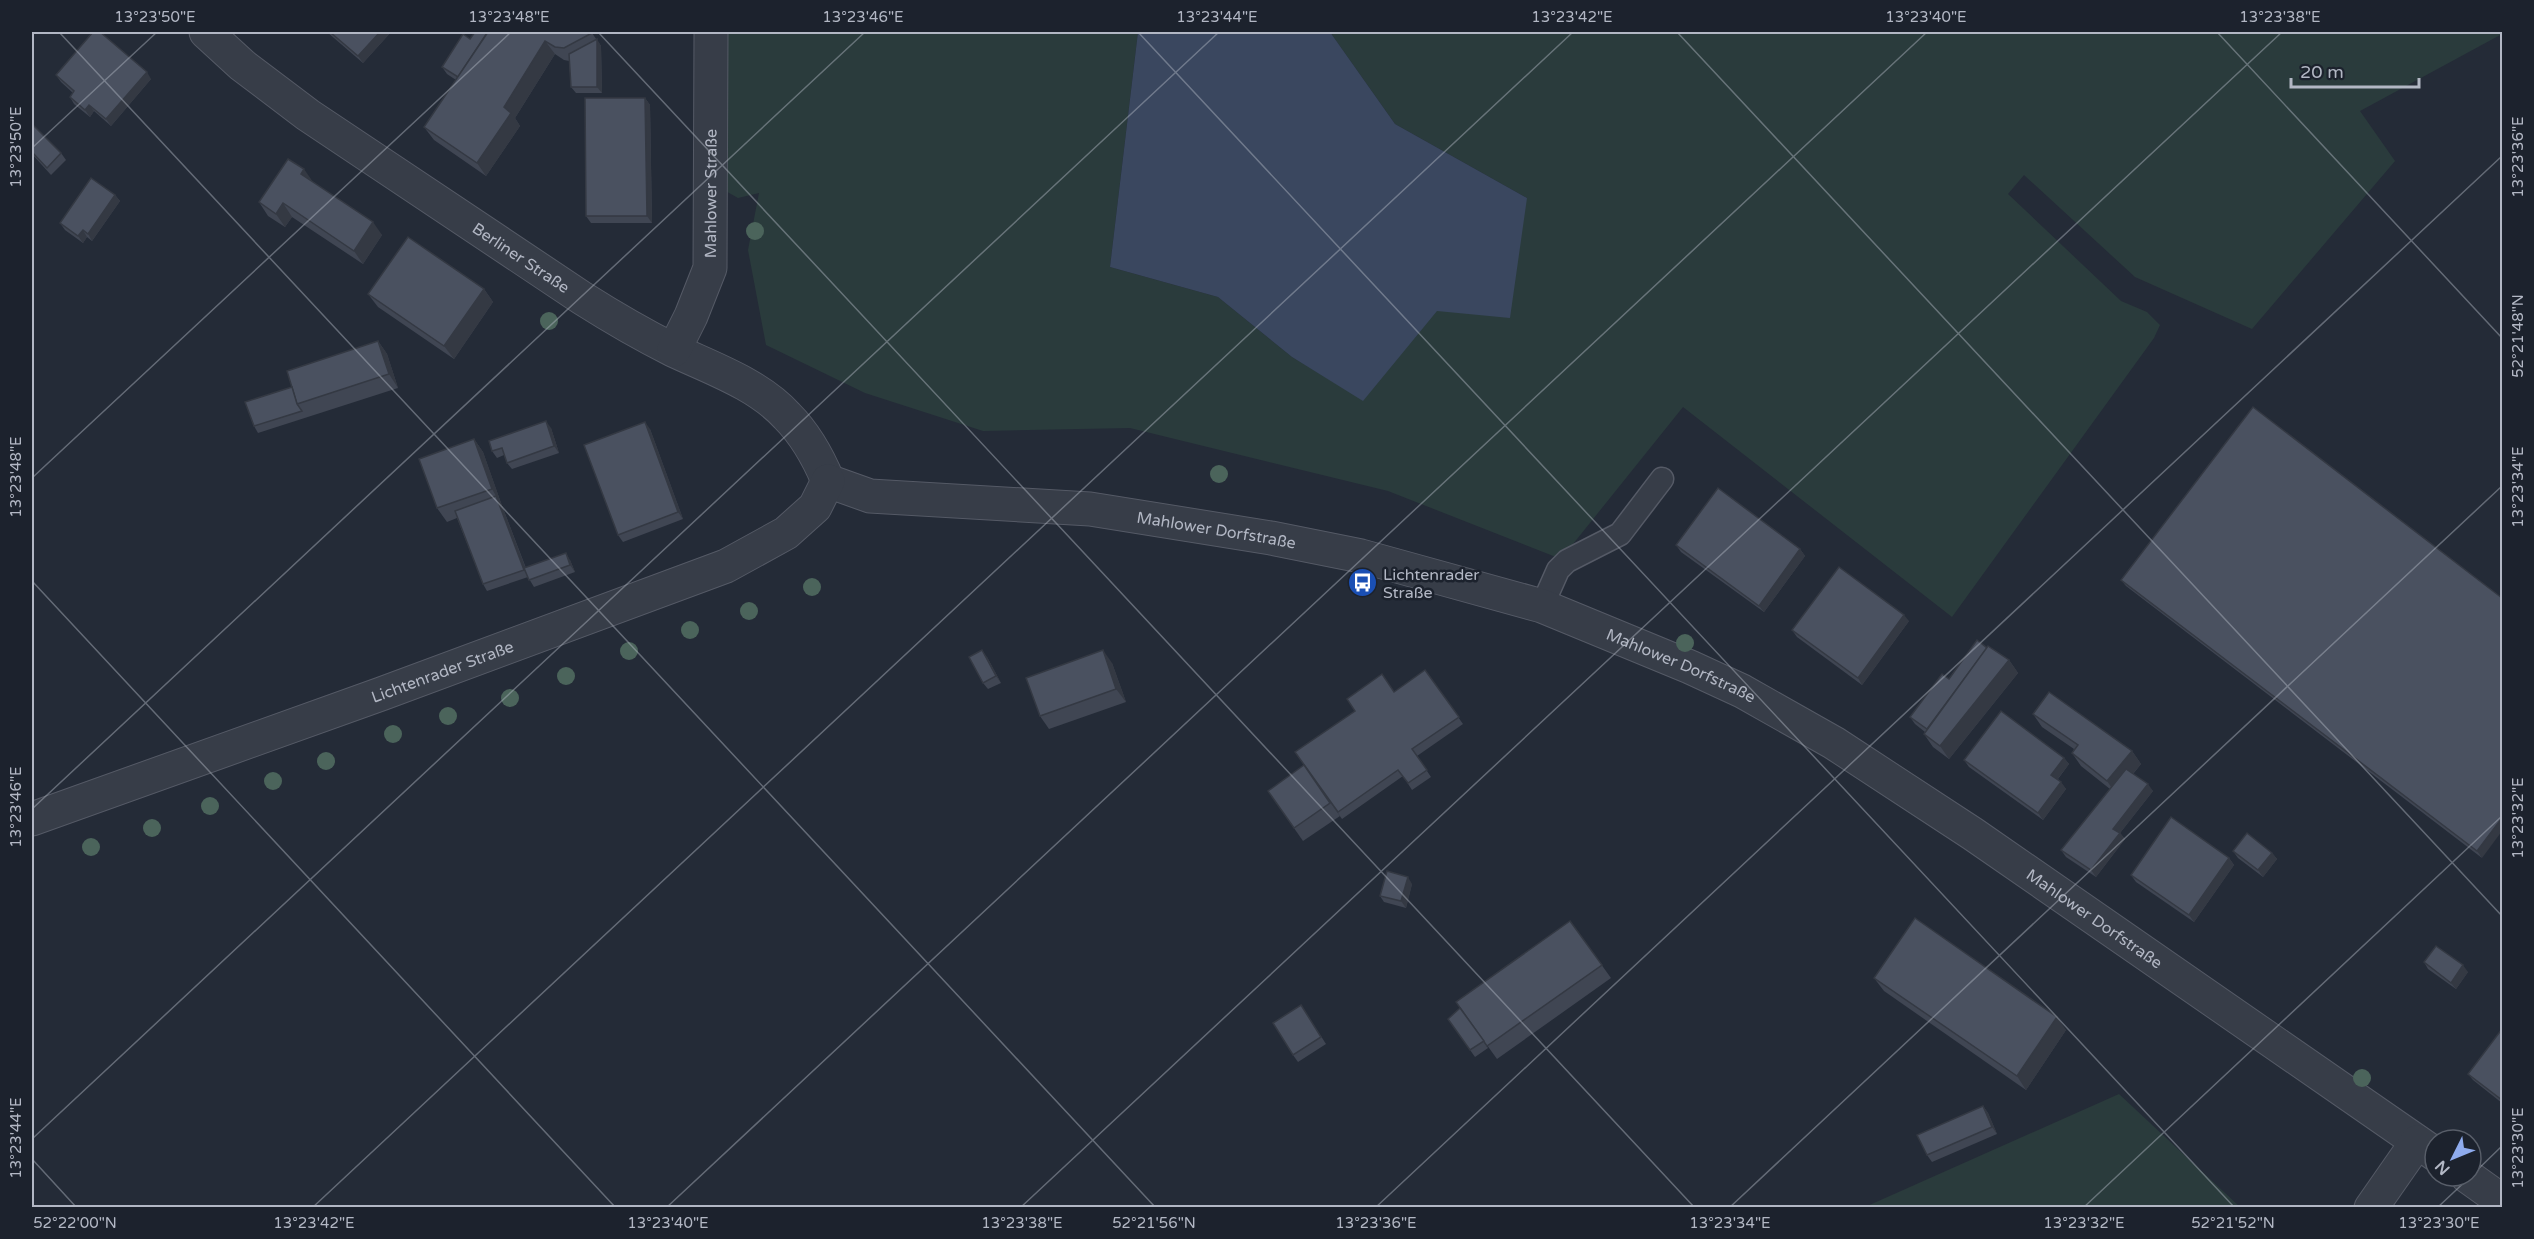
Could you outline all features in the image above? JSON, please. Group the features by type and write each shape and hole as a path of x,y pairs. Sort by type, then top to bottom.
{"street":[{"name":"Berliner Straße","path":"206,32 242,64 308,115 582,298 628,327 738,381 787,414 815,452 828,481"},
{"name":"Mahlower Straße","path":"674,350 691,316 710,268 711,32"},
{"name":"Mahlower Dorfstraße","path":"828,481 870,496 1090,509 1271,538 1361,556 1542,606 1742,691 1834,743 1973,834 2423,1146"},
{"name":"Lichtenrader Straße","path":"32,819 326,714 726,566 786,533 815,507 828,481"},
{"name":"Mahlower Dorfstraße","path":"2371,1208 2423,1151"},
{"path":"2483,1187 2502,1201"}],"lane":[{"path":"1542,606 1558,570 1567,561 1620,534 1662,479"}],"shaded area":[{"path":"725,32 1138,32 1110,267 1218,297 1292,357 1363,400 1527,198 1395,124 1330,32 2502,32 2502,34 2360,111 2395,161 2252,329 2135,277 2024,175 2008,194 2121,301 2147,312 2160,325 2154,338 1952,617 1683,407 1561,559 1388,491 1130,428 983,431 865,393 766,345 748,250 759,193 738,198 722,189"},
{"path":"2119,1094 2240,1207 1865,1207"}],"water":[{"path":"1138,32 1330,32 1395,124 1527,198 1510,318 1437,311 1363,401 1292,357 1218,297 1110,267"}],"building":[{"path":"93,32 100,32 147,72 106,119 89,105 85,110 70,97 74,91 56,75"},
{"path":"330,32 380,32 358,56"},
{"path":"475,32 487,33 458,77 442,67 463,34 470,39"},
{"path":"488,32 592,33 564,48 555,47 545,41 504,107 511,113 477,163 424,127"},
{"path":"597,39 597,87 571,87 569,54"},
{"path":"585,98 645,98 647,216 586,216"},
{"path":"32,124 61,153 47,168 32,152"},
{"path":"288,159 304,169 301,174 373,222 354,251 283,203 276,214 259,202"},
{"path":"91,178 115,195 88,234 83,230 78,236 60,223"},
{"path":"408,237 484,289 444,346 368,294"},
{"path":"378,341 389,374 297,404 287,371"},
{"path":"292,387 297,404 302,411 254,426 245,402"},
{"path":"2253,407 2502,598 2502,818 2477,851 2121,580"},
{"path":"546,421 554,446 507,463 502,448 492,451 489,441"},
{"path":"645,422 678,512 618,535 584,445"},
{"path":"474,439 492,489 437,508 419,459"},
{"path":"1718,488 1800,549 1759,606 1676,545"},
{"path":"496,496 524,570 483,584 455,511"},
{"path":"566,553 570,565 529,580 524,568"},
{"path":"1839,567 1904,615 1858,678 1792,630"},
{"path":"1977,640 1987,648 1927,729 1910,717 1942,674 1949,679"},
{"path":"1988,646 2009,660 1940,746 1924,734"},
{"path":"982,650 996,676 983,683 969,657"},
{"path":"1103,650 1116,689 1040,716 1026,678"},
{"path":"1425,670 1459,717 1412,749 1427,770 1408,783 1398,770 1338,812 1295,752 1355,711 1347,699 1382,674 1394,692"},
{"path":"2049,692 2132,751 2107,781 2072,753 2078,745 2033,714"},
{"path":"2001,711 2064,758 2051,775 2061,782 2038,813 1964,760"},
{"path":"1304,765 1330,803 1294,828 1268,791"},
{"path":"2126,769 2148,784 2113,829 2120,833 2091,870 2061,850"},
{"path":"2171,817 2229,858 2189,915 2131,875"},
{"path":"2247,833 2272,853 2258,870 2233,851"},
{"path":"1387,871 1408,877 1401,901 1380,896"},
{"path":"1915,918 2057,1017 2017,1076 1874,978"},
{"path":"1570,921 1602,965 1487,1046 1456,1002"},
{"path":"2436,946 2463,965 2451,983 2424,962"},
{"path":"1301,1005 1321,1037 1293,1055 1273,1023"},
{"path":"1460,1008 1484,1041 1470,1050 1448,1019"},
{"path":"2502,1029 2502,1100 2468,1074"},
{"path":"1983,1106 1992,1127 1927,1155 1917,1135"}],"place":[{"name":"Lichtenrader Straße","path":"1362,583"}]}
